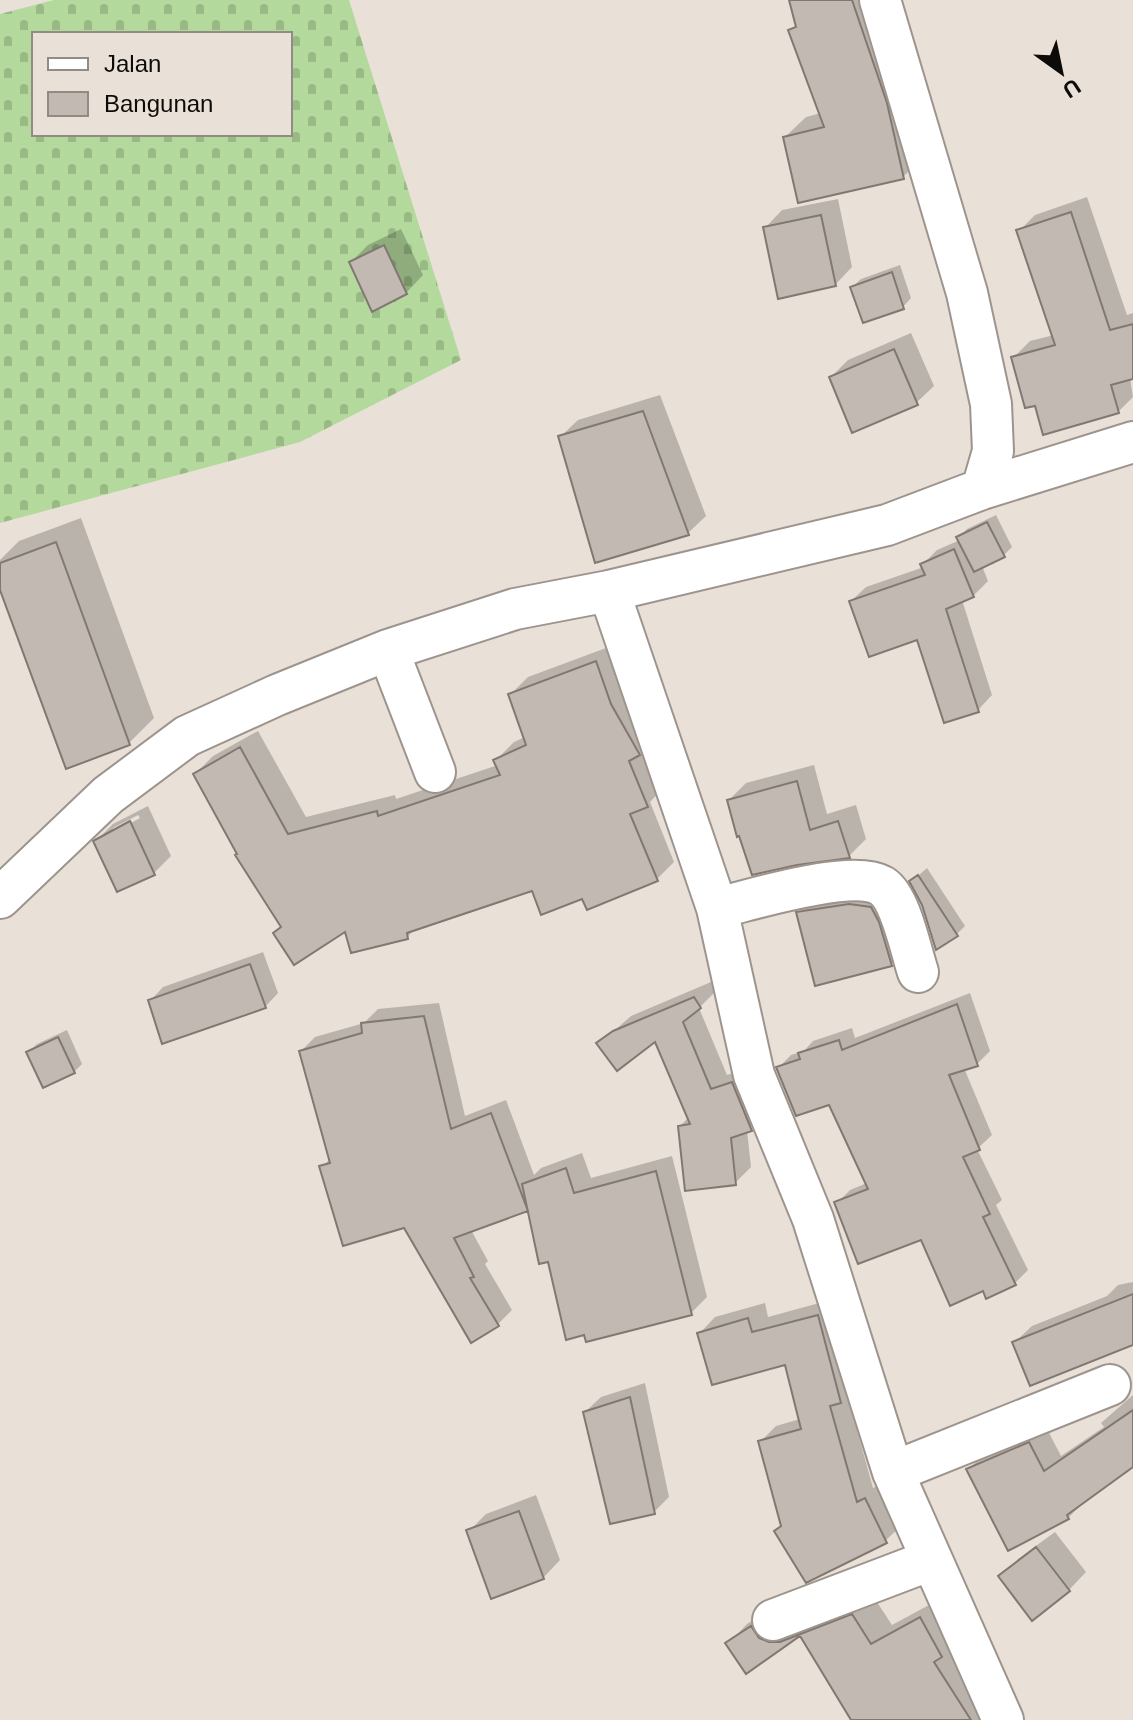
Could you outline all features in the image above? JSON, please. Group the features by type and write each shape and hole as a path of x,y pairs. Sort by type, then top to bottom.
{"street":[{"path":"880,0 967,293 988,391 993,451 982,489"},
{"path":"0,898 108,795 187,736 388,650 515,609 609,591 887,525 982,489 1133,442"},
{"path":"609,591 717,908 754,1075 813,1219 893,1472 1003,1720"},
{"path":"388,650 435,772"},
{"path":"717,908 837,881 883,886 894,901 918,972"},
{"path":"893,1472 1110,1385"},
{"path":"773,1620 931,1560"}],"green space":[{"path":"54,0 349,0 461,360 300,442 0,523 0,14"}],"building":[{"path":"789,0 852,0 887,103 904,179 798,203 783,137 824,127 788,30 796,27"},
{"path":"1071,212 1110,330 1133,324 1133,379 1111,385 1119,413 1043,435 1035,406 1025,408 1011,357 1055,345 1016,230"},
{"path":"821,215 836,286 778,299 763,227"},
{"path":"384,245 407,294 372,312 349,262"},
{"path":"892,272 904,309 863,323 850,287"},
{"path":"894,349 918,405 852,433 829,377"},
{"path":"643,411 689,535 595,563 558,436"},
{"path":"987,522 1005,557 974,572 956,537"},
{"path":"56,542 130,745 66,769 0,590 0,563"},
{"path":"954,549 974,597 946,609 979,712 944,723 917,640 869,657 849,601 925,575 920,564"},
{"path":"596,661 611,704 640,755 629,761 648,807 630,814 658,881 587,910 582,899 541,915 532,891 407,933 408,939 351,953 345,932 294,965 273,933 281,927 235,855 193,774 240,747 288,834 377,811 378,816 500,775 493,760 526,745 508,694"},
{"path":"797,781 810,830 838,821 850,858 752,875 727,800"},
{"path":"130,821 155,875 117,892 93,841"},
{"path":"918,875 958,936 936,950 922,905 909,881"},
{"path":"849,904 871,907 879,922 892,966 815,986 796,912"},
{"path":"250,964 266,1008 162,1044 148,1000"},
{"path":"694,997 701,1008 683,1022 711,1089 732,1082 752,1131 731,1138 736,1185 685,1191 678,1126 690,1124 655,1042 617,1071 596,1043 613,1031"},
{"path":"957,1004 978,1066 949,1075 980,1150 963,1157 990,1214 983,1217 1016,1285 986,1299 983,1291 950,1306 921,1240 858,1264 834,1202 868,1189 829,1105 796,1116 776,1067 800,1059 798,1053 839,1040 842,1050"},
{"path":"424,1016 451,1129 491,1113 528,1211 454,1238 474,1277 470,1278 499,1326 471,1343 404,1228 343,1246 319,1166 330,1163 299,1051 362,1033 361,1023"},
{"path":"58,1037 75,1073 43,1088 26,1052"},
{"path":"566,1168 574,1193 656,1171 692,1315 586,1342 584,1335 566,1340 548,1262 539,1264 522,1184"},
{"path":"1133,1294 1133,1345 1030,1386 1012,1342"},
{"path":"818,1315 841,1403 830,1406 857,1502 865,1498 887,1543 806,1583 774,1531 781,1526 758,1441 801,1429 785,1365 712,1385 697,1333 748,1318 752,1332"},
{"path":"630,1397 655,1514 610,1524 583,1412"},
{"path":"1133,1410 1133,1467 1067,1515 1069,1519 1008,1551 966,1469 1029,1442 1044,1471"},
{"path":"519,1511 544,1579 491,1599 466,1530"},
{"path":"1036,1547 1070,1591 1032,1621 998,1576"},
{"path":"852,1614 871,1644 920,1617 942,1657 934,1662 971,1720 851,1720 800,1636 746,1674 725,1643 751,1626 759,1638 780,1642"}]}
